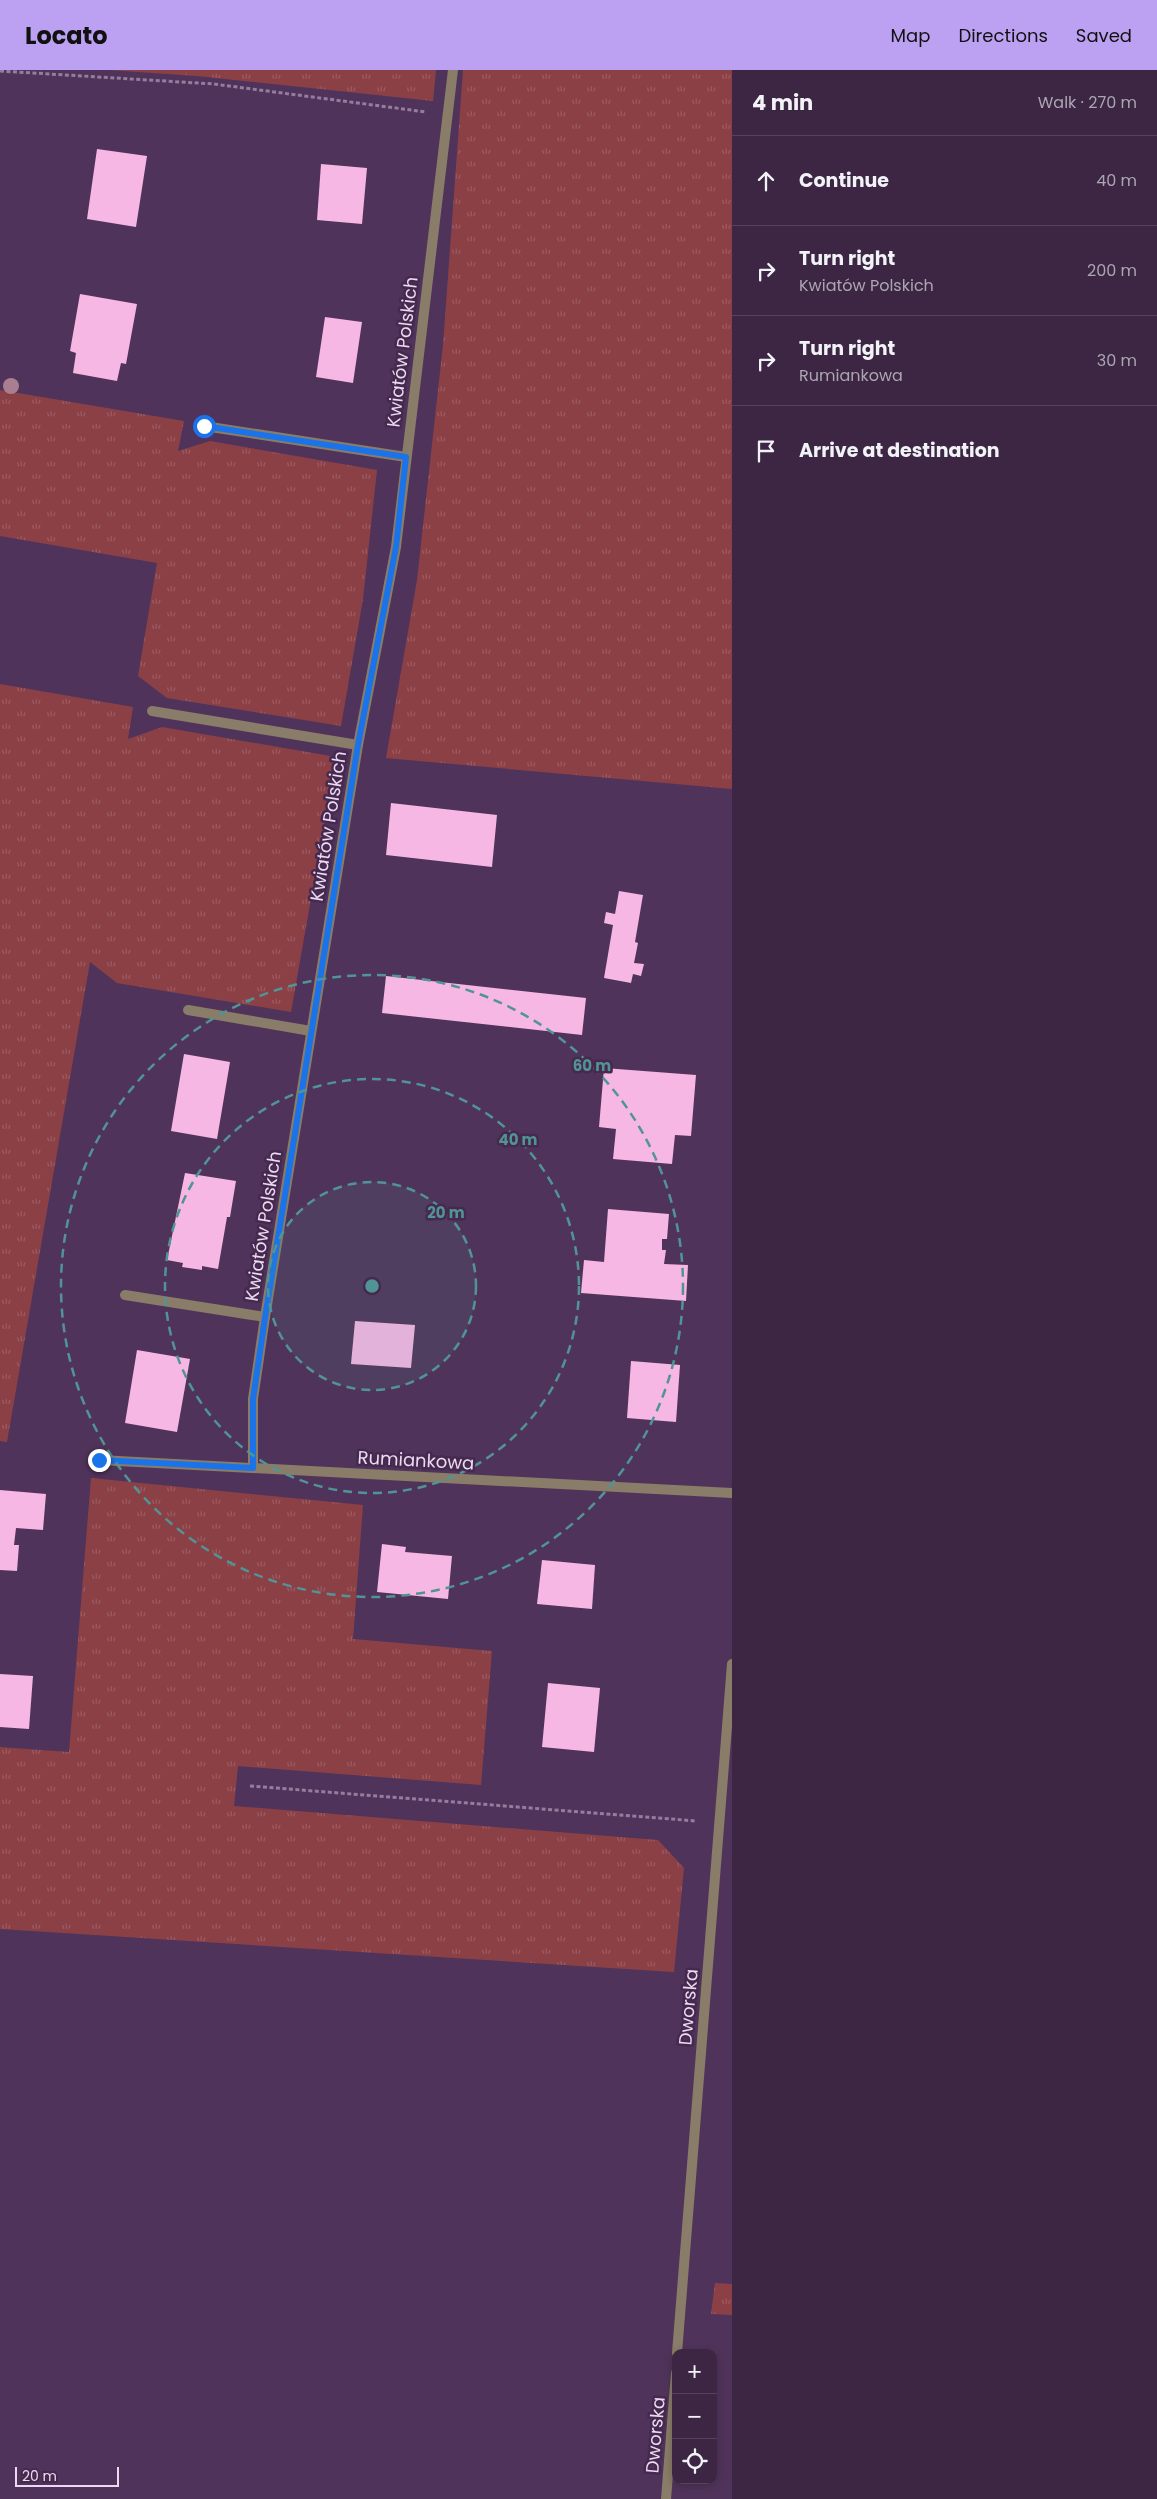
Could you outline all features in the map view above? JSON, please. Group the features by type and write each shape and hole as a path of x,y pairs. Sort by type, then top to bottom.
{"street":[{"name":"Kwiatów Polskich","path":"253,1468 253,1399 265,1318 358,745 396,547 453,70"},
{"path":"204,426 406,457"},
{"path":"152,711 358,745"},
{"path":"188,1010 311,1031"},
{"path":"125,1295 265,1318"},
{"name":"Rumiankowa","path":"99,1460 732,1493"},
{"name":"Dworska","path":"677,2349 732,1664"},
{"name":"Dworska","path":"666,2499 674,2394"}],"path":[{"path":"0,71 214,84 449,115"},
{"path":"250,1786 720,1823"}],"green space":[{"path":"109,70 436,70 433,101 197,76"},
{"path":"463,70 732,70 732,789 386,758 417,580 443,345"},
{"path":"0,390 184,421 178,451 210,441 377,470 363,599 341,726 167,698 138,676 157,563 0,536"},
{"path":"0,684 133,707 128,739 162,727 336,757 291,1012 117,983 90,962 7,1442 0,1441"},
{"path":"91,1478 363,1505 353,1639 492,1651 481,1785 238,1766 234,1806 658,1840 684,1868 674,1972 0,1929 0,1747 69,1752"},
{"path":"715,2283 732,2284 732,2315 711,2314"}],"building":[{"path":"97,149 147,156 136,227 87,219"},
{"path":"321,164 367,168 362,224 317,220"},
{"path":"80,294 137,304 126,364 121,363 117,381 73,373 76,353 70,351"},
{"path":"325,317 362,322 353,383 316,377"},
{"path":"391,803 497,815 492,867 386,855"},
{"path":"619,891 643,895 635,942 638,943 634,963 644,964 641,976 633,974 631,983 604,978 613,925 604,923 606,912 615,914"},
{"path":"386,976 586,998 582,1035 382,1013"},
{"path":"184,1054 230,1062 217,1139 171,1131"},
{"path":"604,1068 696,1075 691,1136 675,1135 672,1164 613,1159 616,1129 599,1127"},
{"path":"185,1173 236,1181 230,1217 227,1217 218,1269 202,1266 202,1270 182,1267 183,1263 167,1260"},
{"path":"608,1209 669,1214 667,1239 662,1239 662,1250 666,1250 664,1264 688,1265 686,1301 581,1293 584,1260 604,1262"},
{"path":"355,1321 415,1325 411,1368 351,1364"},
{"path":"137,1350 190,1359 177,1432 125,1423"},
{"path":"631,1361 680,1365 676,1422 627,1418"},
{"path":"0,1490 46,1494 43,1530 16,1528 14,1545 19,1545 17,1571 0,1570"},
{"path":"382,1544 406,1547 405,1552 452,1556 448,1599 377,1592"},
{"path":"542,1560 595,1565 592,1609 537,1604"},
{"path":"0,1674 33,1676 29,1729 0,1727"},
{"path":"548,1683 600,1688 594,1752 542,1747"}],"route":[{"path":"99,1460 253,1468 253,1399 265,1318 358,745 396,547 406,457 204,426"}]}
